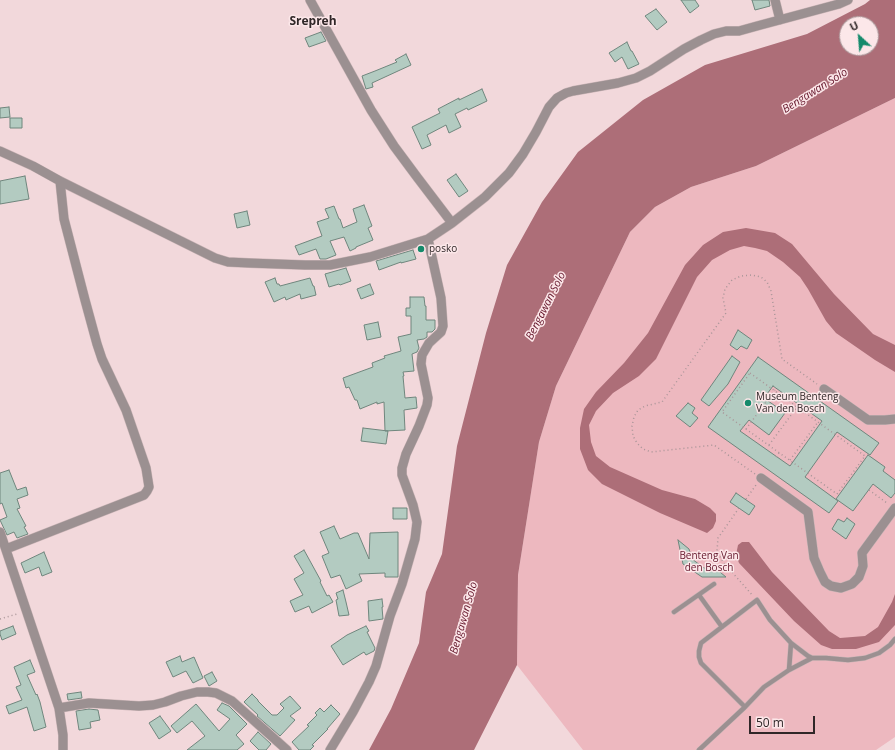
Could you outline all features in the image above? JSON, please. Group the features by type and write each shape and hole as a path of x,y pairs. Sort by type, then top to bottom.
{"street":[{"path":"310,0 371,110 394,146 452,223"},
{"path":"775,0 780,20"},
{"path":"0,151 33,166 60,181 215,258 228,262 330,265 370,257 428,239 452,223 485,197 509,173 526,148 552,103 566,93 609,86 636,78 650,71 684,49 714,34 726,31 739,31 839,4 848,0"},
{"path":"6,549 144,495 148,487 146,468 126,410 102,359 97,344 64,219 60,181"},
{"path":"330,750 353,712 376,666 390,616 402,584 415,539 417,522 413,505 402,475 402,468 406,454 427,405 428,398 421,364 422,355 429,343 441,332 442,326 441,298 428,239"},
{"path":"824,389 868,420 895,419"},
{"path":"761,478 808,512 814,558 826,582 831,586 841,588 852,584 859,577 862,566 862,553 895,508"},
{"path":"0,532 59,708 63,735 63,750"},
{"path":"59,708 89,703 146,706 197,692 216,693 232,701 287,750"}],"lane":[{"path":"674,612 714,584"},
{"path":"698,595 722,627"},
{"path":"745,707 701,663 699,651 701,643 757,600 770,620 782,634 791,643 812,658"},
{"path":"700,750 764,687 789,670 812,658 848,660 865,658 879,653 890,645 895,639"},
{"path":"789,670 791,643"}],"path":[{"path":"746,499 761,478 714,445 651,452 643,449 637,443 633,436 632,426 634,417 638,410 645,406 662,402 726,313 723,298 725,289 732,280 742,276 752,275 761,277 767,282 771,291 782,359 824,389"},
{"path":"750,373 797,407 807,412 818,422 865,456 837,494 722,412 750,373"},
{"path":"746,429 775,390"},
{"path":"769,445 797,407"},
{"path":"790,460 818,422"},
{"path":"776,457 779,452"},
{"path":"869,490 895,508"},
{"path":"739,508 718,538 717,551 723,562 757,600"},
{"path":"0,619 27,611"}],"green space":[{"name":"Benteng Van den Bosch","path":"895,98 895,737 876,750 583,750 517,665 518,575 539,442 556,386 630,232 655,207 691,187 756,166"}],"water":[{"name":"Bengawan Solo","path":"870,0 895,0 895,98 756,166 691,187 655,207 630,232 556,386 539,442 518,575 517,665 474,750 369,750 391,709 419,643 426,592 442,554 457,446 486,333 507,265 542,202 578,152 643,100 705,65 807,34 839,17 839,56 879,56 879,16 842,16"},
{"path":"746,228 775,233 792,244 834,294 873,334 895,345 895,372 836,333 826,321 800,277 783,262 767,251 744,246 730,250 712,260 697,277 656,359 639,376 613,393 596,411 589,425 591,442 596,456 610,467 662,490 695,499 710,508 716,514 716,521 713,528 707,533 660,513 602,484 588,470 580,449 580,428 584,409 596,392 624,363 648,333 685,265 703,245 723,232"},
{"path":"742,542 749,542 772,572 829,631 840,638 865,636 878,627 895,594 895,625 879,642 856,649 832,649 821,645 794,621 739,563 736,555 738,545"}],"building":[{"path":"681,0 695,0 699,6 690,13"},
{"path":"752,0 769,0 770,6 755,10"},
{"path":"656,9 667,22 657,30 645,16"},
{"path":"321,32 326,41 309,47 305,38"},
{"path":"627,42 639,64 628,69 622,57 615,62 609,53"},
{"path":"406,54 411,65 372,83 373,87 366,89 362,76 397,62 395,60"},
{"path":"482,89 487,101 455,114 461,127 449,133 446,125 427,135 431,145 422,149 412,127 440,113 438,109 459,98 459,100"},
{"path":"9,107 10,117 0,118 0,108"},
{"path":"10,118 22,118 22,128 10,128"},
{"path":"456,174 468,191 459,197 447,180"},
{"path":"25,176 29,199 0,204 0,181"},
{"path":"364,205 372,226 368,228 373,240 350,251 344,237 330,241 336,255 326,259 320,259 316,249 299,255 295,246 322,236 317,222 329,218 325,209 334,206 343,228 357,222 353,209"},
{"path":"247,211 250,225 237,228 234,214"},
{"path":"413,250 416,259 401,262 379,270 376,261"},
{"path":"346,268 351,281 329,287 325,274"},
{"path":"275,278 277,284 280,286 310,278 316,295 301,299 300,294 286,300 285,297 274,302 265,282"},
{"path":"370,284 374,294 361,299 357,289"},
{"path":"410,297 424,297 426,306 426,320 435,320 435,329 432,332 427,332 427,337 424,339 417,340 419,348 417,352 412,354 414,371 403,372 405,398 416,397 417,408 404,410 405,430 385,431 384,402 377,404 377,402 360,409 357,400 355,400 349,387 346,388 343,378 373,367 372,363 385,358 384,356 401,351 398,337 411,334 411,316 406,316 406,308 410,308"},
{"path":"378,322 381,337 367,340 364,325"},
{"path":"738,330 752,340 747,349 741,346 737,350 730,345"},
{"path":"732,356 740,362 728,384 709,406 701,400"},
{"path":"758,357 879,443 870,455 837,432 805,477 838,501 829,513 708,427","holes":["773,386 822,421 790,466 740,431 749,420 769,435 785,413 764,398"]},
{"path":"688,403 695,408 692,413 698,418 690,427 676,416"},
{"path":"363,428 388,431 386,444 361,441"},
{"path":"868,455 885,467 883,471 895,480 895,493 891,498 873,484 853,511 836,499"},
{"path":"9,470 17,490 26,487 28,495 17,499 20,508 17,509 26,526 24,527 28,534 17,538 14,532 7,535 0,520 7,517 2,503 0,504 0,473"},
{"path":"736,493 755,506 749,515 730,502"},
{"path":"393,508 407,508 407,519 393,519"},
{"path":"847,518 855,524 846,539 832,529 838,519 844,522"},
{"path":"334,526 340,539 354,533 358,533 369,559 370,533 398,532 398,577 385,577 385,573 359,574 362,581 346,589 340,575 331,578 322,556 329,553 320,532"},
{"path":"678,540 689,549 692,559 704,568 715,568 726,577 702,577 683,564"},
{"path":"304,550 321,581 320,582 327,596 329,595 333,602 312,613 309,606 295,612 290,601 303,595 294,579 304,573 294,556"},
{"path":"44,552 52,572 42,576 39,567 25,573 21,563"},
{"path":"343,590 349,615 339,616 336,600 338,599 336,593"},
{"path":"382,599 383,619 369,621 368,601"},
{"path":"13,626 16,634 2,640 0,631"},
{"path":"366,626 369,631 367,632 375,648 374,651 366,655 364,652 343,665 331,646 347,635"},
{"path":"180,656 182,662 194,657 203,678 193,683 186,671 173,677 166,662"},
{"path":"30,660 35,672 27,675 40,702 46,727 34,731 27,707 9,714 6,706 22,700 16,687 21,685 14,667"},
{"path":"212,672 217,681 209,686 204,676"},
{"path":"81,692 82,698 68,700 67,694"},
{"path":"252,694 272,715 277,715 284,708 280,704 290,696 301,708 290,716 295,720 280,736 257,716 258,715 244,702"},
{"path":"222,703 229,706 247,724 236,735 244,744 237,750 187,750 205,736 192,721 177,733 171,726 196,704 219,731 230,719 217,710"},
{"path":"331,705 340,714 312,745 314,746 310,750 299,750 292,742 309,726 307,725 317,715 315,713 320,708 324,712"},
{"path":"89,709 98,710 100,720 90,722 91,728 79,730 76,711"},
{"path":"160,716 171,731 159,739 149,723"},
{"path":"258,732 271,744 266,750 259,750 250,741"}],"place":[{"name":"posko","path":"421,249"},
{"name":"Museum Benteng Van den Bosch","path":"748,403"}],"district":[{"name":"Srepreh","path":"313,22"}]}
